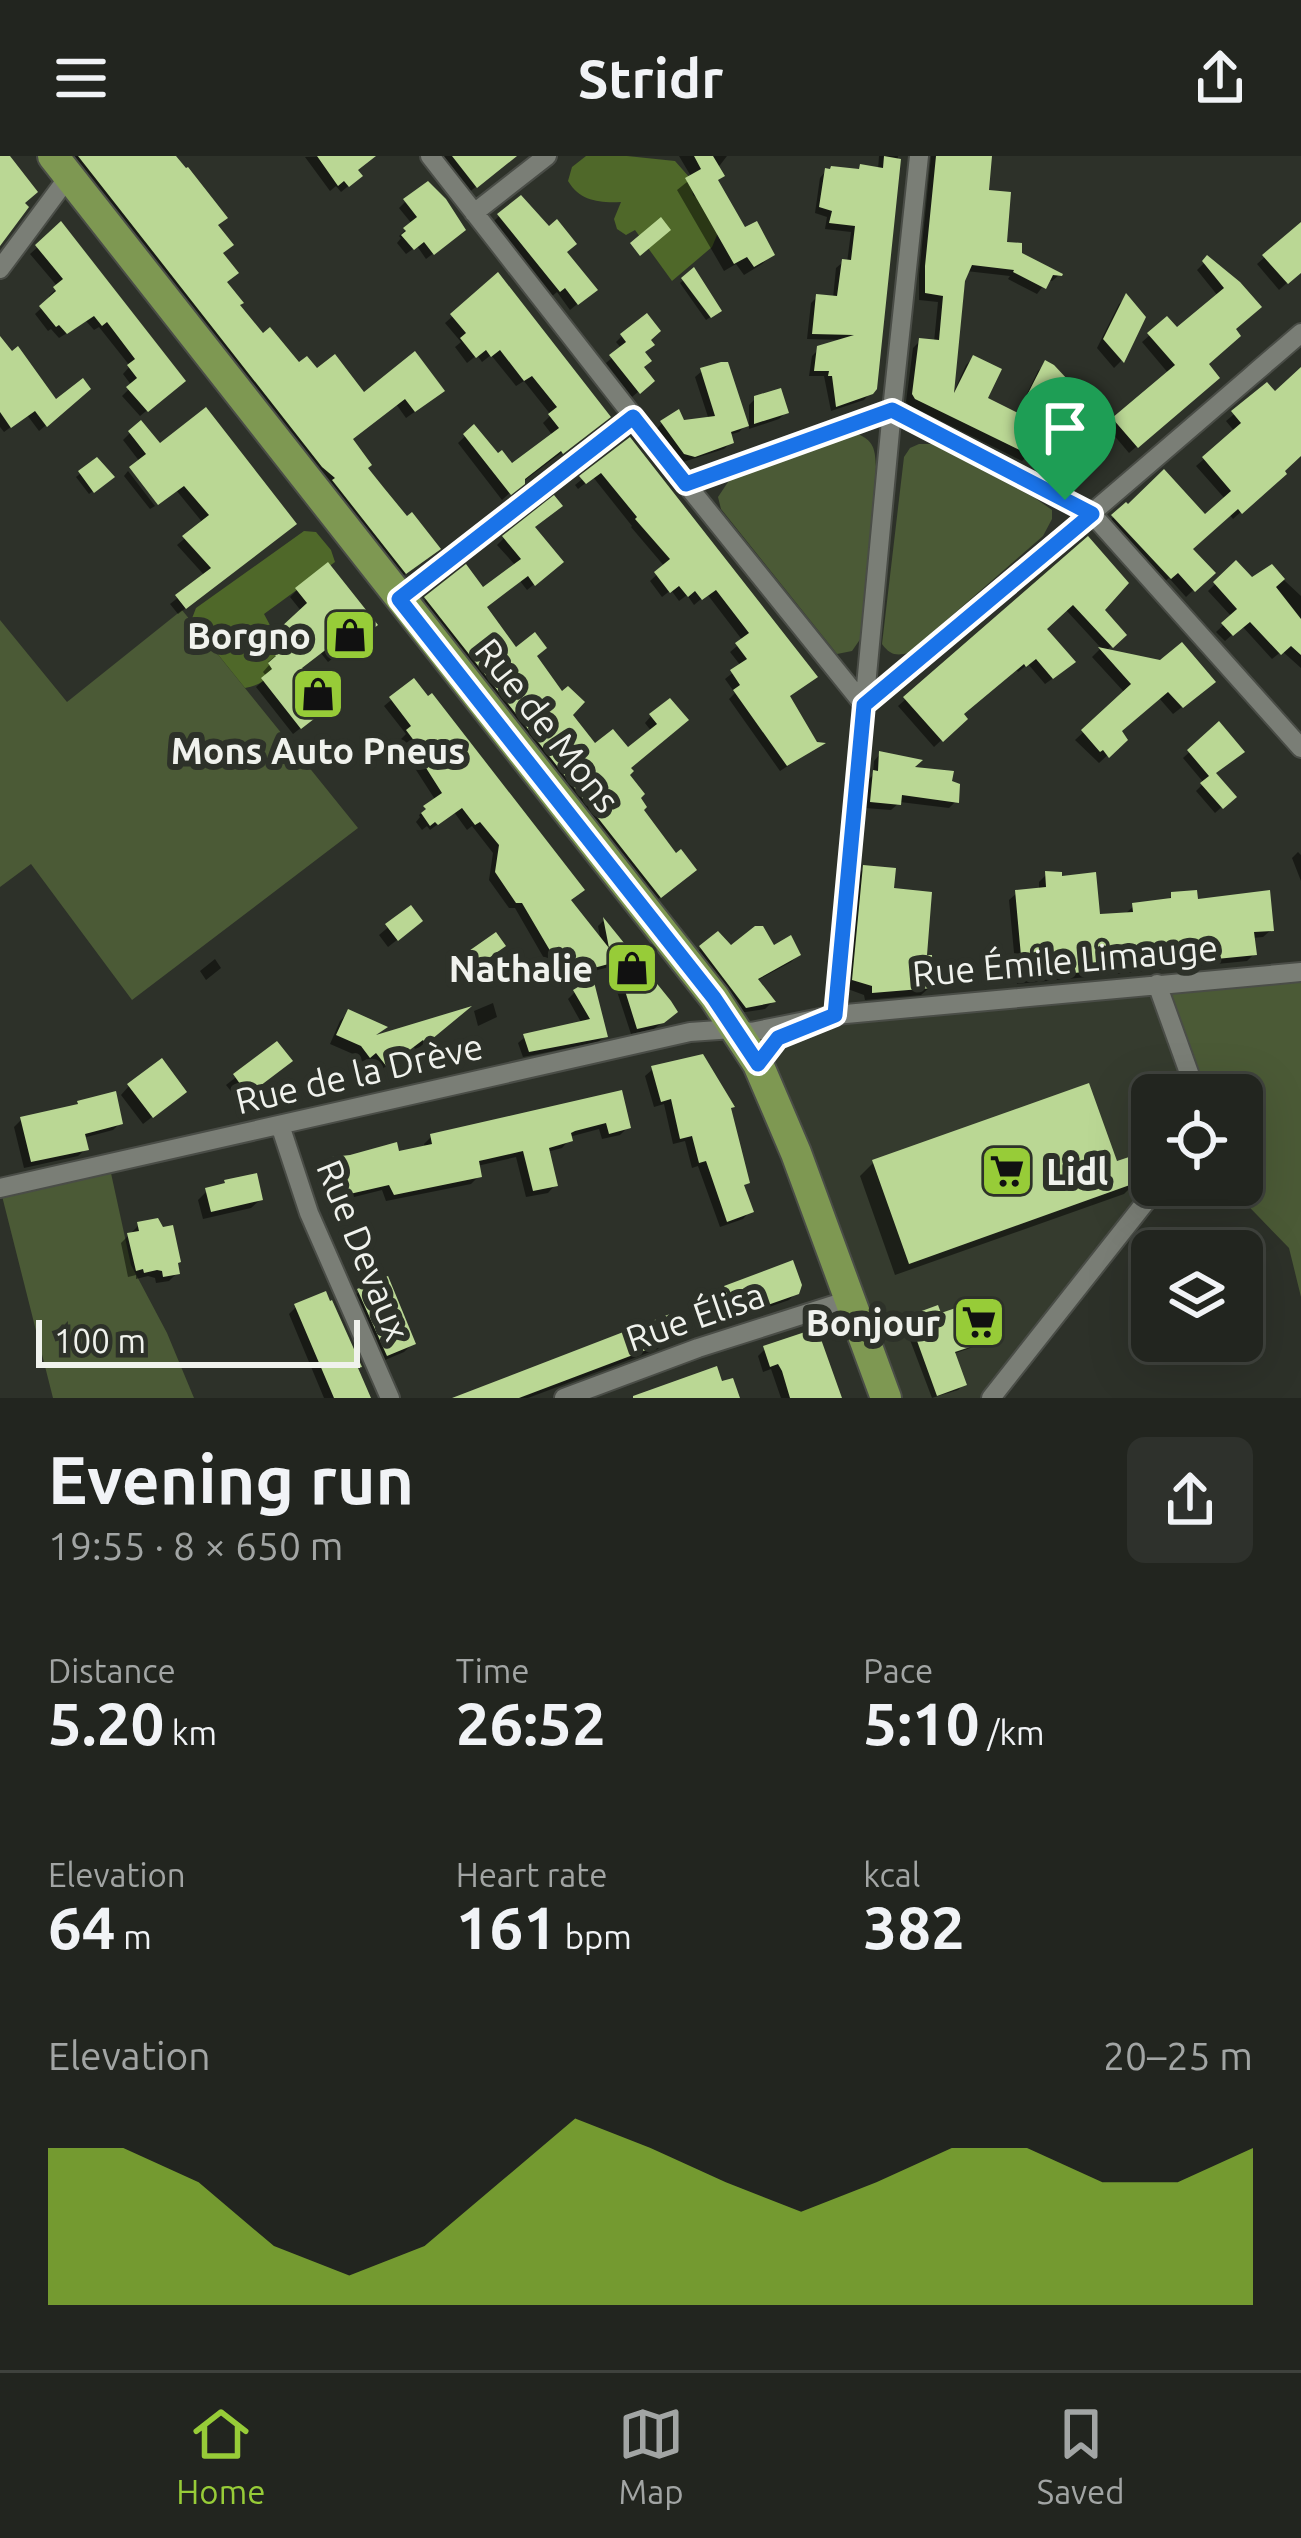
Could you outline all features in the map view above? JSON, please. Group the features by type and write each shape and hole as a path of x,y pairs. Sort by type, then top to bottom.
{"main road":[{"name":"Rue de Mons","path":"61,166 714,998 758,1064 796,1153 886,1398"}],"street":[{"path":"430,156 864,705"},
{"path":"474,213 547,156"},
{"path":"758,1064 778,1038 835,1015 919,156"},
{"path":"0,269 61,166"},
{"path":"864,705 1301,333"},
{"path":"686,484 892,410 1092,514 1301,748"},
{"path":"399,599 633,417"},
{"name":"Rue Émile Limauge","path":"835,1015 1301,972"},
{"path":"1157,984 1189,1074"},
{"name":"Rue de la Drève","path":"0,1188 687,1033 752,1032 835,1015"},
{"name":"Rue Devaux","path":"280,1125 309,1213 390,1398"},
{"path":"991,1398 1142,1206"},
{"name":"Rue Élisa","path":"564,1398 698,1348 849,1300"}],"shaded area":[{"path":"1157,984 1189,1074 1131,1074 1131,1206 1136,1206 991,1398 886,1398 758,1064 778,1038 835,1015"}],"green space":[{"path":"586,156 675,161 690,178 693,195 711,209 720,228 712,247 672,281 635,230 626,235 617,229 614,219 621,202 591,199 568,181 572,167"},
{"path":"856,433 872,446 876,467 861,638 852,651 837,654 721,509 718,497 732,476"},
{"path":"919,444 932,444 1035,498 1052,510 1052,519 1043,536 909,653 897,654 882,644 904,457"},
{"path":"304,531 316,532 335,562 264,614 286,655 270,677 245,688 191,621 196,608"},
{"path":"182,610 358,828 132,1000 31,864 0,887 0,620 67,702"},
{"path":"1301,972 1301,1297 1289,1248 1248,1206 1263,1206 1263,1074 1189,1074 1157,984"},
{"path":"109,1164 131,1265 194,1398 53,1398 0,1188"}],"building":[{"path":"0,156 10,156 38,192 25,203 29,207 0,246"},
{"path":"78,156 176,156 188,167 228,218 218,225 234,245 223,253 239,273 227,282 244,303 240,305 263,333 270,327 299,362 307,356 317,368 335,354 364,392 415,351 445,391 415,412 405,399 353,439 384,488 407,516 412,512 441,549 406,574"},
{"path":"317,156 376,156 358,170 363,176 349,187 344,181 338,186"},
{"path":"452,156 517,156 477,188"},
{"path":"694,156 713,156 725,176 718,180 745,227 757,221 775,255 754,267 747,257 734,264 685,178 701,169"},
{"path":"884,156 901,159 877,389 836,407 829,371 814,371 817,346 854,335 812,334 816,294 837,296 842,259 851,260 855,226 829,223 832,211 819,207 825,168 859,169 860,164 883,168"},
{"path":"936,156 992,156 989,190 1011,192 1007,242 1022,243 1022,253 1063,274 1053,275 1046,289 1014,270 972,265 965,281 954,393 973,355 1002,369 988,398 1018,413 1045,360 1054,365 1099,413 1085,443 1077,437 1063,462 1045,443 1032,456 912,394 919,338 939,340 943,296 925,293"},
{"path":"428,181 466,230 434,255 424,242 414,250 401,235 417,217 403,199"},
{"path":"521,195 549,226 557,219 577,244 567,252 598,290 578,305 565,288 560,292 497,214"},
{"path":"661,217 671,230 640,256 630,243"},
{"path":"61,221 186,381 148,412 126,387 137,378 127,365 135,359 107,322 102,326 94,316 67,334 39,306 63,279 35,245"},
{"path":"1301,222 1301,273 1288,284 1262,255"},
{"path":"1207,255 1262,307 1236,329 1241,336 1209,364 1220,378 1138,448 1112,418 1175,365 1147,333 1167,316 1177,327 1224,288 1202,261"},
{"path":"694,267 722,311 711,318 681,278"},
{"path":"498,272 611,417 525,479 511,495 463,434 474,424 512,463 559,428 548,414 557,407 532,376 524,381 500,350 491,357 486,350 476,358 460,338 466,333 450,314"},
{"path":"1126,293 1146,317 1124,363 1103,339"},
{"path":"647,313 661,331 651,340 655,345 645,352 652,361 644,367 655,381 640,394 609,355 626,342 620,334"},
{"path":"0,336 12,351 18,346 56,399 83,378 91,389 47,427 35,411 11,428 0,412"},
{"path":"728,362 749,426 731,432 734,443 695,457 684,454 660,421 679,409 684,420 715,416 700,368"},
{"path":"1301,367 1301,456 1242,514 1238,509 1193,549 1216,573 1195,592 1178,573 1171,579 1111,515 1164,469 1205,514 1231,491 1202,457 1241,423 1231,411 1267,382 1275,391"},
{"path":"781,388 789,413 754,424 754,396"},
{"path":"206,407 297,524 186,609 175,595 211,568 182,536 209,515 184,486 158,505 129,467 146,454 128,431 141,420 160,443"},
{"path":"630,437 818,677 790,696 817,742 826,743 787,766 733,690 740,685 730,670 747,659 735,643 749,633 716,590 702,600 695,591 688,597 679,586 670,593 654,572 670,559 601,473 586,484 579,476"},
{"path":"97,457 115,477 94,493 78,471"},
{"path":"554,495 563,506 535,527 564,562 535,586 528,576 487,607 516,647 535,632 547,648 537,656 562,691 568,686 585,702 573,715 595,743 613,729 628,747 657,724 649,714 670,698 689,720 631,768 630,775 645,794 641,798 647,807 644,810 676,853 681,849 697,870 661,898 424,597 466,564 483,587 521,559 502,536"},
{"path":"1088,536 1129,583 1105,610 1127,635 1113,648 1073,605 1047,629 1076,662 1053,679 1036,659 1024,664 964,714 968,719 943,742 903,697"},
{"path":"1236,560 1252,577 1272,564 1285,579 1276,587 1301,619 1301,655 1291,646 1281,655 1250,622 1233,636 1221,623 1237,609 1213,582"},
{"path":"328,562 378,625 336,657 328,648 302,668 332,705 301,729 261,678 272,669 268,663 276,656 273,653 290,642 280,628 307,603 295,588"},
{"path":"1182,642 1216,682 1183,708 1168,692 1122,731 1128,740 1109,758 1100,752 1081,730 1131,684 1098,647 1160,660"},
{"path":"414,678 428,696 432,693 585,890 571,900 609,948 603,917 671,1001 678,1012 664,1023 637,1029 616,962 579,972 572,951 552,954 522,903 516,903 495,872 499,845 480,822 475,825 462,808 430,826 421,813 426,809 423,806 442,793 414,749 418,746 406,730 411,726 389,697"},
{"path":"1219,721 1245,752 1216,773 1237,797 1223,809 1200,783 1209,776 1187,750"},
{"path":"879,751 923,760 915,767 954,771 952,781 960,784 959,803 902,795 901,805 870,802"},
{"path":"863,865 896,868 894,888 932,892 927,955 932,955 933,988 872,993 872,986 852,980"},
{"path":"1045,871 1062,872 1062,876 1096,872 1100,914 1133,912 1132,903 1171,898 1171,892 1197,890 1198,899 1270,890 1274,931 1254,932 1257,955 1023,978 1015,890 1046,887"},
{"path":"411,905 423,921 398,941 385,924"},
{"path":"755,926 763,926 774,945 791,935 801,955 758,979 776,1002 746,1008 699,946 718,931 731,945"},
{"path":"496,932 506,946 476,967 466,953"},
{"path":"593,978 608,1037 529,1052 523,1034 590,1019 573,990"},
{"path":"472,1006 426,1044 423,1040 387,1067 376,1053 370,1058 361,1046 336,1035 348,1009 388,1027 376,1035"},
{"path":"277,1041 293,1061 248,1095 233,1074"},
{"path":"703,1054 735,1107 731,1108 750,1183 744,1185 754,1212 727,1222 706,1161 699,1163 692,1136 680,1139 671,1099 661,1102 651,1066"},
{"path":"162,1058 187,1092 153,1118 127,1084"},
{"name":"Lidl","path":"1089,1083 1117,1161 1131,1156 1131,1185 909,1264 872,1160"},
{"path":"622,1090 631,1128 609,1134 606,1123 575,1131 573,1141 549,1148 558,1186 533,1191 523,1151 479,1161 482,1177 394,1195 389,1185 341,1196 332,1157 397,1142 399,1151 432,1144 430,1134"},
{"path":"116,1091 123,1124 85,1134 89,1150 31,1162 20,1117"},
{"path":"257,1173 263,1200 211,1212 205,1188"},
{"path":"158,1218 163,1227 173,1225 180,1274 163,1277 162,1271 136,1271 127,1233 139,1231 137,1222"},
{"path":"793,1260 802,1285 799,1294 734,1317 724,1286"},
{"path":"388,1276 416,1344 387,1356 357,1289"},
{"path":"326,1291 362,1367 358,1368 371,1398 334,1398 294,1304"},
{"path":"982,1299 997,1338 955,1352 967,1385 937,1396 908,1316 938,1305 941,1313"},
{"path":"670,1314 677,1332 668,1336 670,1341 519,1398 452,1398"},
{"path":"817,1328 842,1398 790,1398 782,1371 778,1364 770,1367 763,1346"},
{"path":"717,1366 722,1381 733,1378 740,1398 633,1398 633,1396"}],"place":[{"name":"Borgno","path":"350,635"},
{"name":"Mons Auto Pneus","path":"318,694"},
{"name":"Nathalie","path":"632,968"},
{"name":"Lidl","path":"1007,1171"},
{"name":"Bonjour","path":"979,1322"}],"route":[{"path":"892,410 1065,500 1092,514 864,705 835,1015 778,1038 758,1064 714,998 399,599 633,417 686,484 892,410"}]}
